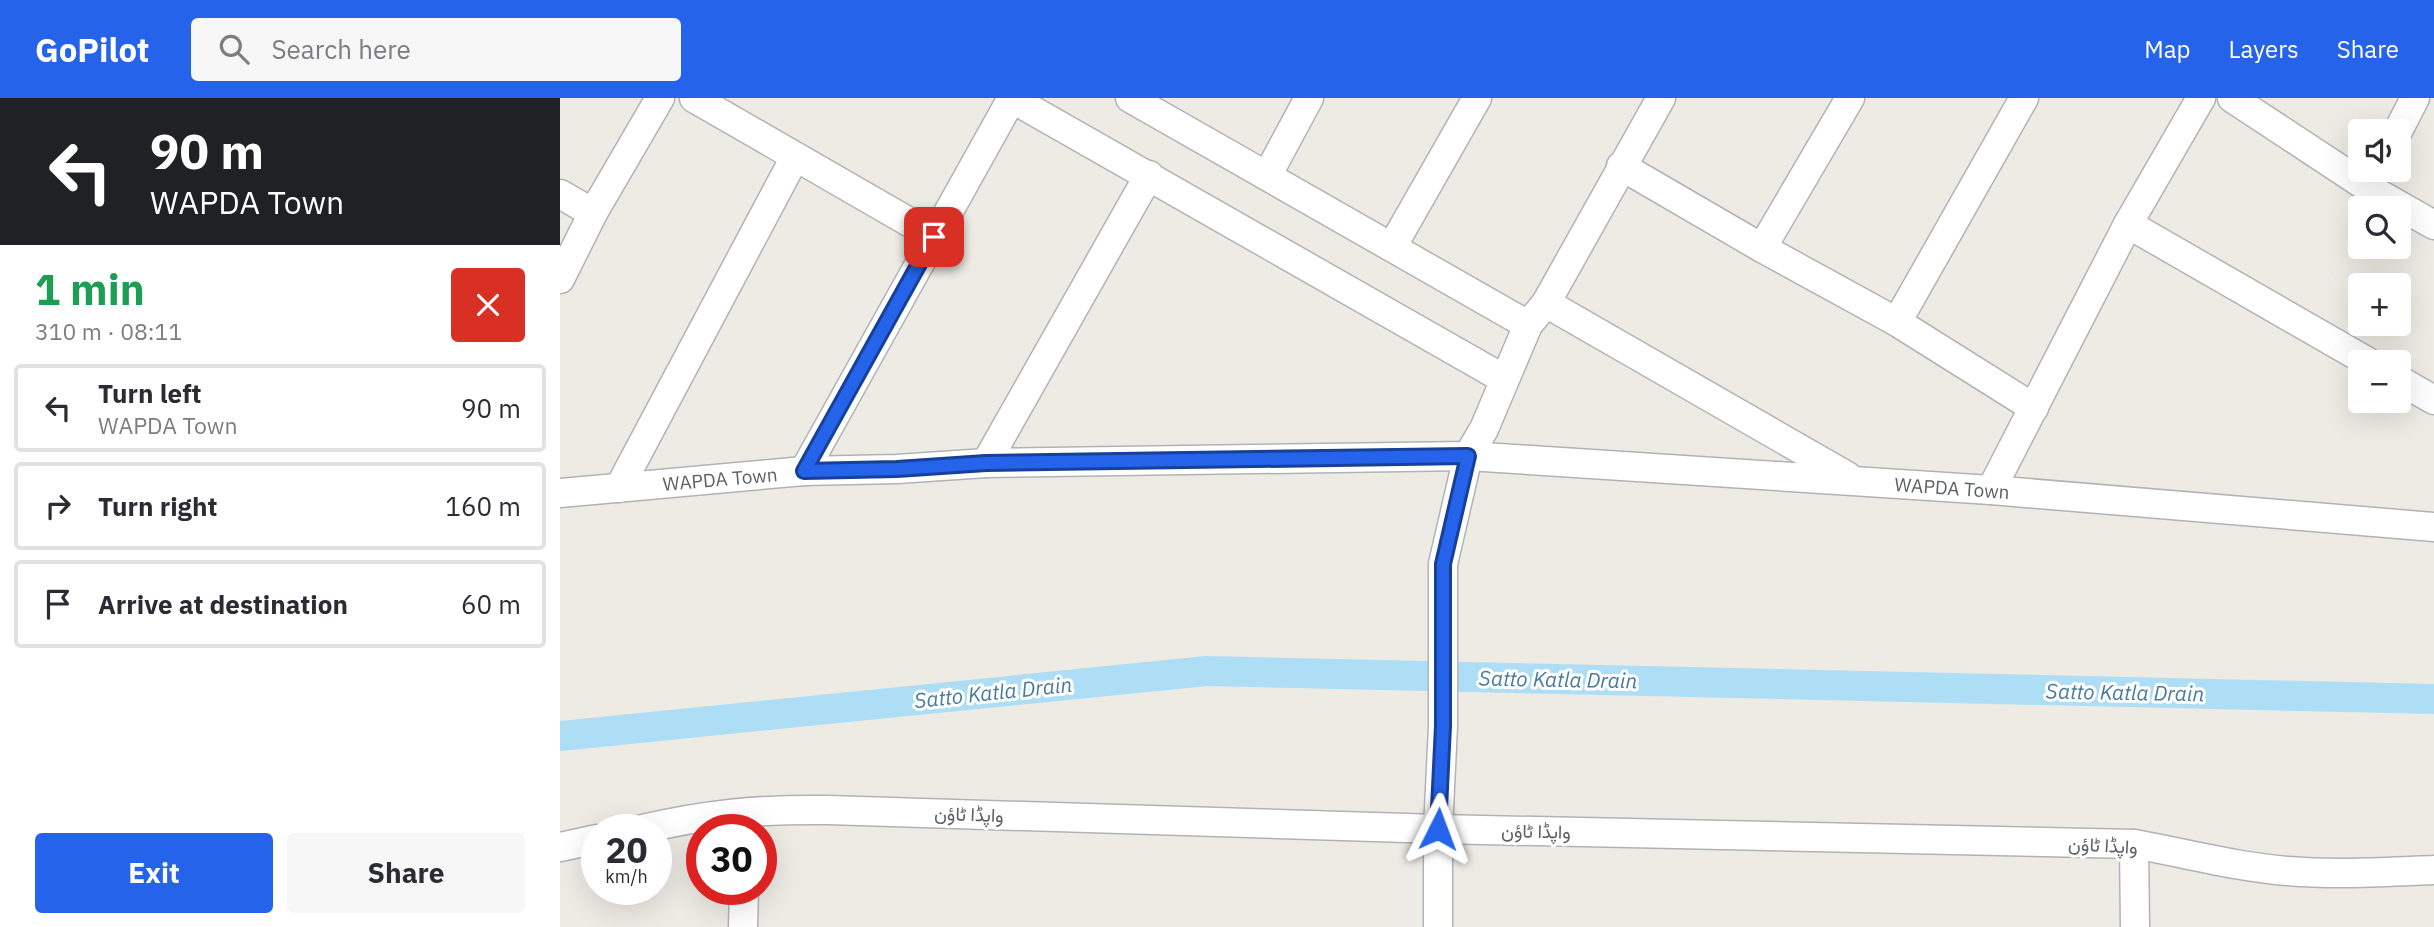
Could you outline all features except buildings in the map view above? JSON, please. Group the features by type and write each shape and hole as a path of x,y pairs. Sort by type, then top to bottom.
{"street":[{"path":"560,279 593,213 660,98"},
{"path":"694,98 934,237"},
{"path":"804,471 1011,98 1504,379"},
{"path":"1130,98 1528,325"},
{"path":"1266,176 1309,98"},
{"path":"1392,247 1477,98"},
{"path":"1438,927 1438,829 1443,726 1443,564 1468,456 1483,429 1528,325 1546,303 1661,98"},
{"path":"1762,248 1850,98"},
{"path":"1897,323 2024,98"},
{"path":"1991,490 2128,224 2201,98"},
{"path":"2232,98 2348,164"},
{"path":"2405,119 2416,98"},
{"path":"618,488 795,157"},
{"path":"1621,166 1897,323 2034,408"},
{"path":"986,463 1149,175"},
{"path":"2377,182 2434,225"},
{"path":"560,194 593,213"},
{"path":"2128,224 2348,350"},
{"path":"1546,303 1856,481"},
{"path":"2411,387 2434,400"},
{"name":"WAPDA Town","path":"560,493 804,471 986,463 1468,456 1991,490 2434,527"},
{"name":"واپڈا ٹاؤن","path":"777,816 828,810 1438,829 2134,844 2205,859 2286,871 2340,874 2434,870"},
{"path":"560,847 581,842"},
{"path":"2134,844 2135,927"},
{"path":"743,927 744,905"}],"waterway":[{"name":"Satto Katla Drain","path":"560,736 1207,671 2434,699"}],"route":[{"path":"934,237 804,471 986,463 1468,456 1443,564 1443,726 1438,829"}]}
